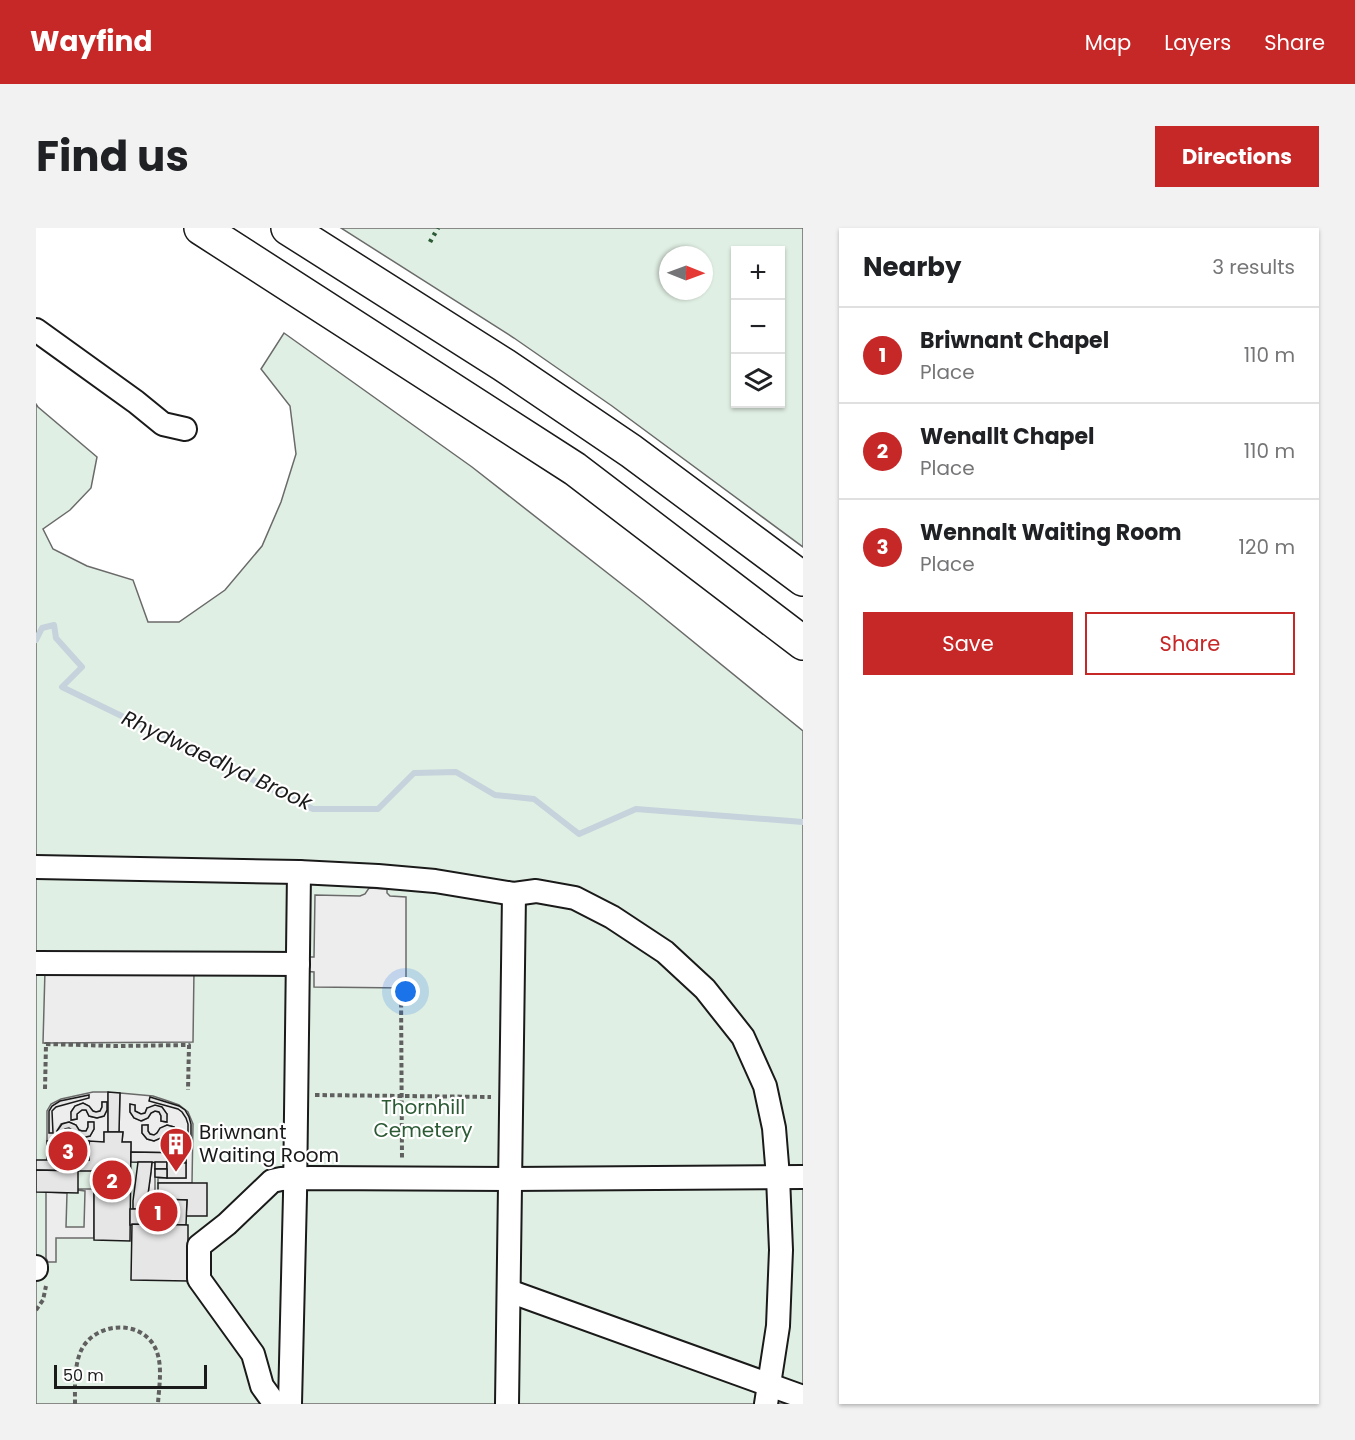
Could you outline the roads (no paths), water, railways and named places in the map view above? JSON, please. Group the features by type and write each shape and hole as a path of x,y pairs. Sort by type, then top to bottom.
{"highway":[{"path":"201,228 575,469 803,643"},
{"path":"288,228 504,365 631,451 803,579"}],"street":[{"path":"36,330 163,424 185,429"},
{"path":"36,867 299,872 435,881 514,894 536,891 575,898 612,917 665,952 705,989 743,1037 765,1086 774,1128 781,1250 778,1326 768,1394"},
{"path":"290,1404 299,872"},
{"path":"507,1404 514,894"},
{"path":"36,963 298,964"},
{"path":"275,1404 262,1386 252,1354 199,1279 199,1246 227,1224 272,1181 295,1179 803,1178"},
{"path":"509,1291 768,1394 803,1397"}],"waterway":[{"name":"Rhydwaedlyd Brook","path":"36,640 42,628 54,625 56,638 82,667 62,687 313,809 378,809 414,773 456,772 495,795 534,799 579,834 636,809 803,822"}],"place":[{"name":"Wennalt Waiting Room","path":"68,1151"},
{"name":"Briwnant Waiting Room","path":"176,1173"},
{"name":"Wenallt Chapel","path":"112,1180"},
{"name":"Briwnant Chapel","path":"158,1212"}],"park label":[{"name":"Thornhill Cemetery","path":"423,1118"}]}
